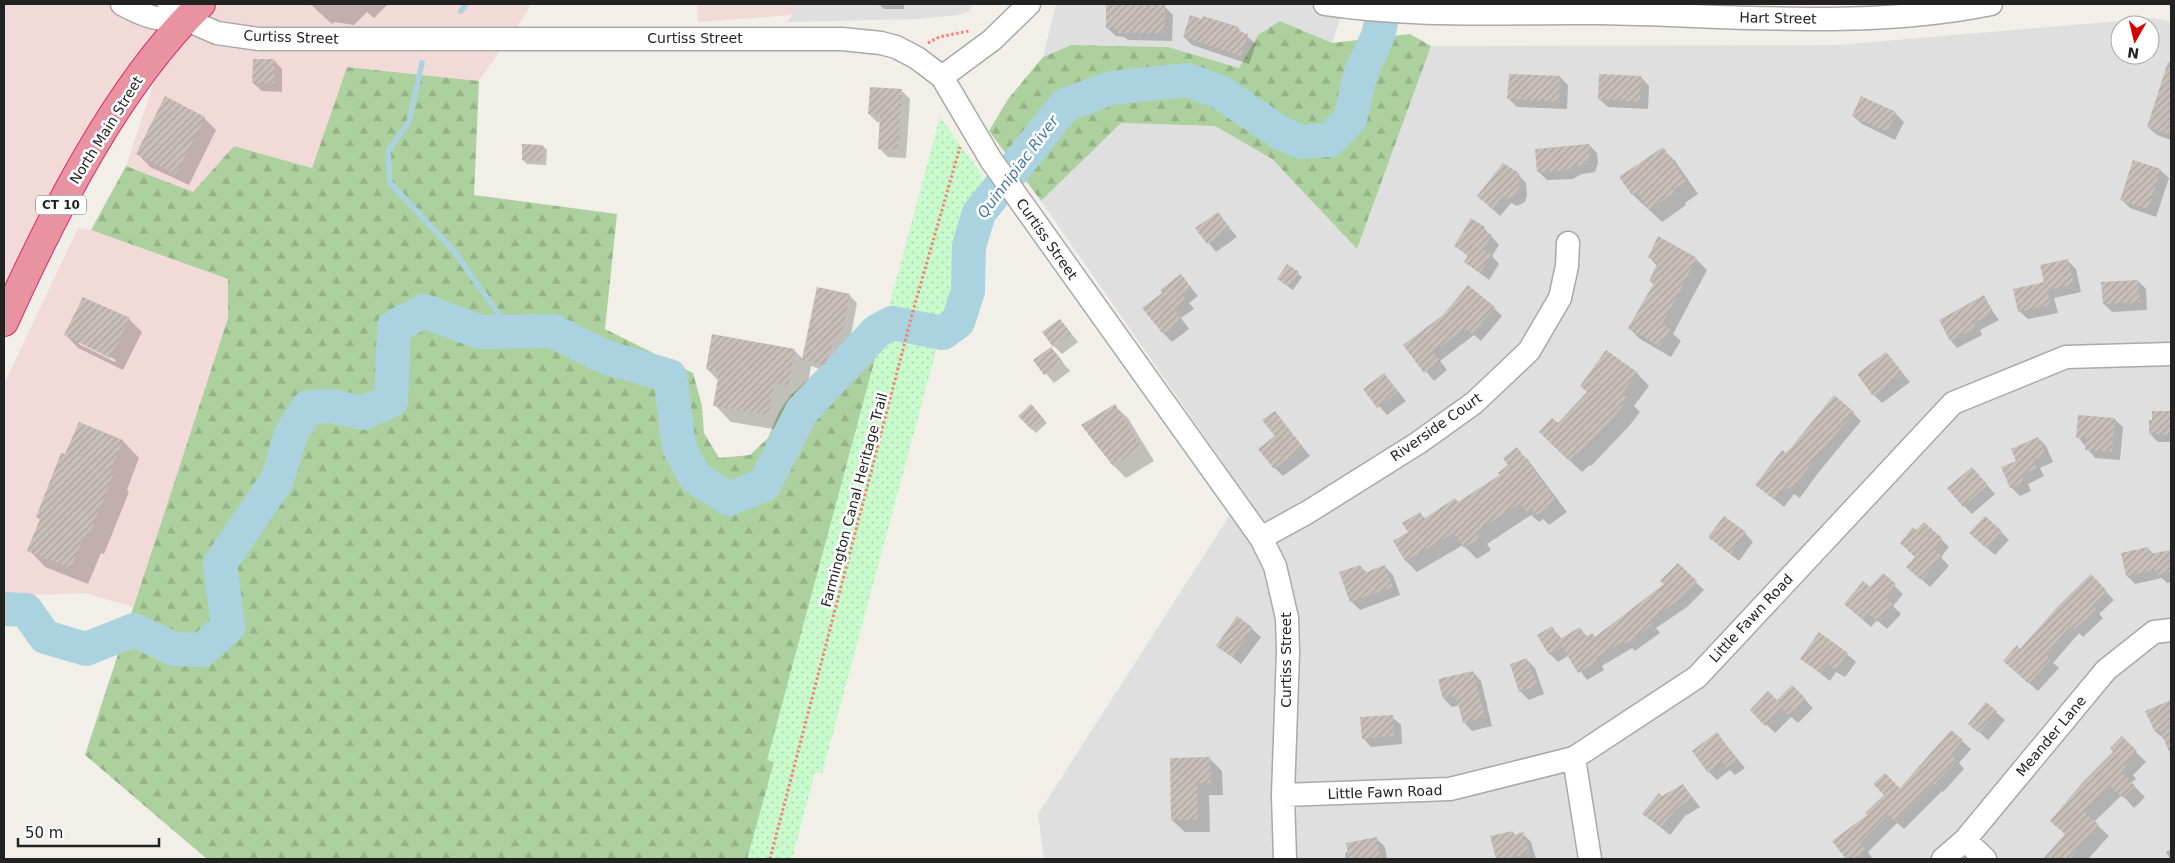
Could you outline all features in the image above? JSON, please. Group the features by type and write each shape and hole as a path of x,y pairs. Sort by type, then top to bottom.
{"highway":[{"name":"North Main Street","path":"4,322 26,273 72,183 185,9"}],"street":[{"path":"122,4 154,19 167,21 185,9"},
{"path":"942,77 992,40 1029,4"},
{"name":"Hart Street","path":"1325,4 1406,13 1949,12 1991,4"},
{"name":"Curtiss Street","path":"185,9 217,33 259,39 479,37 863,40 896,47 909,53 942,77 991,160 1261,538 1275,566 1287,618 1288,652 1283,796 1285,859"},
{"name":"Riverside Court","path":"1261,538 1308,512 1418,443 1474,403 1529,351 1560,298 1567,266 1568,243"},
{"name":"Little Fawn Road","path":"1283,796 1450,789 1574,758 1697,677 1953,404 2066,357 2171,354"},
{"name":"Meander Lane","path":"1942,859 1965,840 2106,670 2154,632 2171,630"},
{"path":"1574,758 1590,859"},
{"path":"1965,840 1985,859"}],"path":[{"path":"932,39 959,34 974,27"},
{"name":"Farmington Canal Heritage Trail","path":"770,859 914,312 960,147"}],"shaded area":[{"path":"4,4 176,4 4,291"},
{"path":"180,4 529,4 529,9 479,81 347,67 312,168 234,146 193,192 126,166"},
{"path":"697,4 793,4 793,15 698,22"},
{"path":"793,4 972,4 970,11 958,15 919,19 787,22 793,15"},
{"path":"1056,4 1345,4 1332,43 1280,21 1258,35 1239,68 1167,47 1071,45 1043,57"},
{"path":"2160,19 2171,22 2171,859 1044,859 1038,814 1244,493 1041,201 1121,123 1215,126 1272,159 1357,249 1431,46 1837,45 2110,22 2110,65 2160,65"},
{"path":"78,228 91,230 228,279 228,318 133,607 85,593 11,596 4,594 4,384"}],"green space":[{"path":"1280,21 1332,43 1410,34 1431,46 1357,249 1272,159 1215,126 1121,123 1041,201 989,131 1008,99 1043,57 1071,45 1168,47 1239,68 1258,35"},
{"path":"347,67 479,81 474,195 617,214 605,329 693,373 702,406 704,433 719,458 750,455 768,438 779,412 790,396 843,347 884,353 749,859 207,859 85,755 228,318 228,279 91,230 126,166 193,192 234,146 312,168"},
{"path":"940,117 983,176 822,774 815,772 792,859 747,859 774,762 767,760"}],"building":[{"path":"1106,4 1165,5 1164,33 1118,33 1118,29 1106,28"},
{"path":"1190,15 1202,19 1203,16 1239,27 1238,31 1248,34 1241,56 1183,37"},
{"path":"253,59 274,59 274,84 252,83"},
{"path":"2168,62 2171,62 2171,135 2147,127"},
{"path":"1509,74 1560,76 1559,102 1507,99"},
{"path":"1599,74 1641,76 1640,102 1598,99"},
{"path":"870,87 902,89 898,150 878,149 880,115 868,114"},
{"path":"165,96 205,117 176,174 136,154"},
{"path":"1861,96 1896,112 1887,132 1852,116"},
{"path":"522,144 543,145 543,161 522,160"},
{"path":"1589,144 1590,154 1587,164 1574,166 1564,171 1537,172 1535,149"},
{"path":"1663,147 1686,181 1673,190 1675,192 1649,210 1637,192 1632,195 1619,177"},
{"path":"2133,160 2161,169 2148,209 2120,200"},
{"path":"1503,163 1519,173 1519,187 1516,194 1508,199 1503,196 1492,209 1477,196"},
{"path":"1218,212 1230,228 1207,244 1195,228"},
{"path":"1471,218 1485,227 1483,230 1492,235 1483,249 1492,254 1480,273 1464,262 1468,255 1454,246"},
{"path":"1658,236 1697,258 1662,324 1670,329 1660,347 1628,328 1654,283 1649,281 1658,262 1648,258"},
{"path":"2068,259 2074,284 2047,290 2050,305 2018,312 2013,289 2044,282 2040,265"},
{"path":"1287,264 1299,272 1289,287 1277,279"},
{"path":"1181,274 1191,287 1181,294 1186,300 1174,309 1182,320 1163,334 1142,308 1162,293 1160,290"},
{"path":"2138,280 2140,302 2103,304 2101,282"},
{"path":"1468,285 1495,307 1472,334 1465,328 1433,352 1440,361 1424,373 1403,345 1443,315"},
{"path":"817,287 850,294 841,337 835,336 825,366 802,359"},
{"path":"1984,295 1993,312 1974,323 1976,328 1950,341 1939,320"},
{"path":"83,297 130,318 110,358 64,335"},
{"path":"1060,319 1071,333 1053,347 1042,332"},
{"path":"712,334 795,349 789,385 774,383 769,415 713,406 719,372 706,369"},
{"path":"1051,347 1063,362 1044,375 1033,360"},
{"path":"1606,350 1637,372 1622,394 1628,398 1617,413 1578,455 1576,453 1569,461 1539,432 1552,418 1558,423 1587,392 1580,386"},
{"path":"1886,352 1903,373 1873,396 1857,374"},
{"path":"1384,373 1398,392 1377,408 1363,389"},
{"path":"1834,395 1854,412 1791,491 1785,486 1775,500 1755,485 1782,450 1786,453 1789,450"},
{"path":"1031,404 1044,419 1032,430 1018,416"},
{"path":"1115,404 1142,448 1113,466 1081,425"},
{"path":"1275,411 1303,447 1274,469 1258,449 1275,436 1262,420"},
{"path":"2152,411 2171,411 2171,435 2149,434 2149,420 2152,420"},
{"path":"2078,415 2115,418 2112,452 2085,450 2086,438 2076,438"},
{"path":"79,422 123,440 110,473 113,475 88,538 84,537 71,568 27,551 40,519 36,517 61,453 65,454"},
{"path":"2038,437 2046,454 2033,460 2037,468 2021,475 2024,482 2010,488 2001,467 2016,461 2011,449"},
{"path":"1517,447 1556,500 1537,515 1532,508 1526,512 1520,503 1476,532 1480,538 1464,548 1454,533 1405,561 1393,541 1408,532 1402,523 1420,512 1424,519 1455,498 1458,502 1500,475 1498,473 1508,465 1503,458"},
{"path":"1972,467 1988,485 1963,507 1947,488"},
{"path":"1724,516 1746,532 1730,554 1708,537"},
{"path":"1985,516 2002,531 1986,548 1969,533"},
{"path":"1924,522 1942,538 1933,548 1942,556 1921,580 1906,567 1915,557 1900,543 1913,527 1916,530"},
{"path":"2148,547 2150,554 2171,550 2171,572 2157,575 2156,570 2126,576 2121,553"},
{"path":"1678,563 1697,581 1680,599 1650,620 1653,624 1626,644 1623,641 1596,658 1598,662 1578,673 1562,647 1549,655 1537,635 1552,626 1560,639 1580,627 1586,637 1592,633 1595,637 1664,584 1660,581"},
{"path":"1360,565 1364,573 1385,565 1393,587 1350,602 1339,572"},
{"path":"1883,573 1896,584 1885,597 1893,604 1878,622 1868,613 1862,619 1844,604 1863,581 1870,587"},
{"path":"2091,574 2107,591 2092,605 2096,609 2074,630 2070,626 2045,654 2051,659 2029,684 2003,661 2017,645 2020,649 2059,605"},
{"path":"1237,616 1253,628 1232,657 1216,646"},
{"path":"1819,632 1848,653 1836,670 1827,664 1821,673 1800,659"},
{"path":"1527,658 1537,686 1519,692 1510,664"},
{"path":"1473,671 1485,717 1463,723 1456,696 1443,699 1438,679"},
{"path":"1792,685 1806,699 1789,716 1783,709 1765,726 1750,710 1768,691 1777,700"},
{"path":"2171,700 2171,756 2159,728 2155,732 2145,711"},
{"path":"1986,702 1997,711 1979,733 1968,724"},
{"path":"1393,715 1394,736 1362,739 1360,717"},
{"path":"1951,730 1963,740 1951,755 1957,760 1895,822 1888,815 1860,843 1866,850 1853,859 1846,859 1832,841 1867,815 1865,813 1884,795 1873,784 1885,773 1900,788"},
{"path":"1717,732 1737,760 1726,768 1722,762 1708,773 1692,751"},
{"path":"2122,736 2137,751 2123,764 2126,767 2122,772 2135,786 2123,798 2110,786 2084,811 2099,825 2069,859 2043,859 2065,834 2050,821 2082,783 2113,752 2110,748"},
{"path":"1210,757 1211,783 1197,783 1198,820 1171,820 1170,758"},
{"path":"1683,784 1692,798 1677,808 1661,827 1642,814 1659,793 1662,796"},
{"path":"1513,831 1514,835 1523,832 1529,853 1507,859 1496,859 1490,836"},
{"path":"1377,837 1381,859 1349,859 1346,843"}],"waterway":[{"path":"461,11 466,4"},
{"name":"Quinnipiac River","path":"4,609 26,610 45,637 86,649 134,630 174,649 202,650 228,627 220,564 277,480 291,434 308,407 333,406 362,413 391,401 394,327 424,311 480,332 553,331 605,357 670,376 679,447 695,477 729,499 764,485 802,411 877,331 892,323 943,333 958,322 968,291 969,246 979,213 1065,105 1111,88 1187,80 1220,92 1279,132 1301,142 1330,140 1350,119 1361,72 1378,36 1385,4"},
{"path":"422,63 409,122 388,151 390,183 454,251 511,332"}]}
